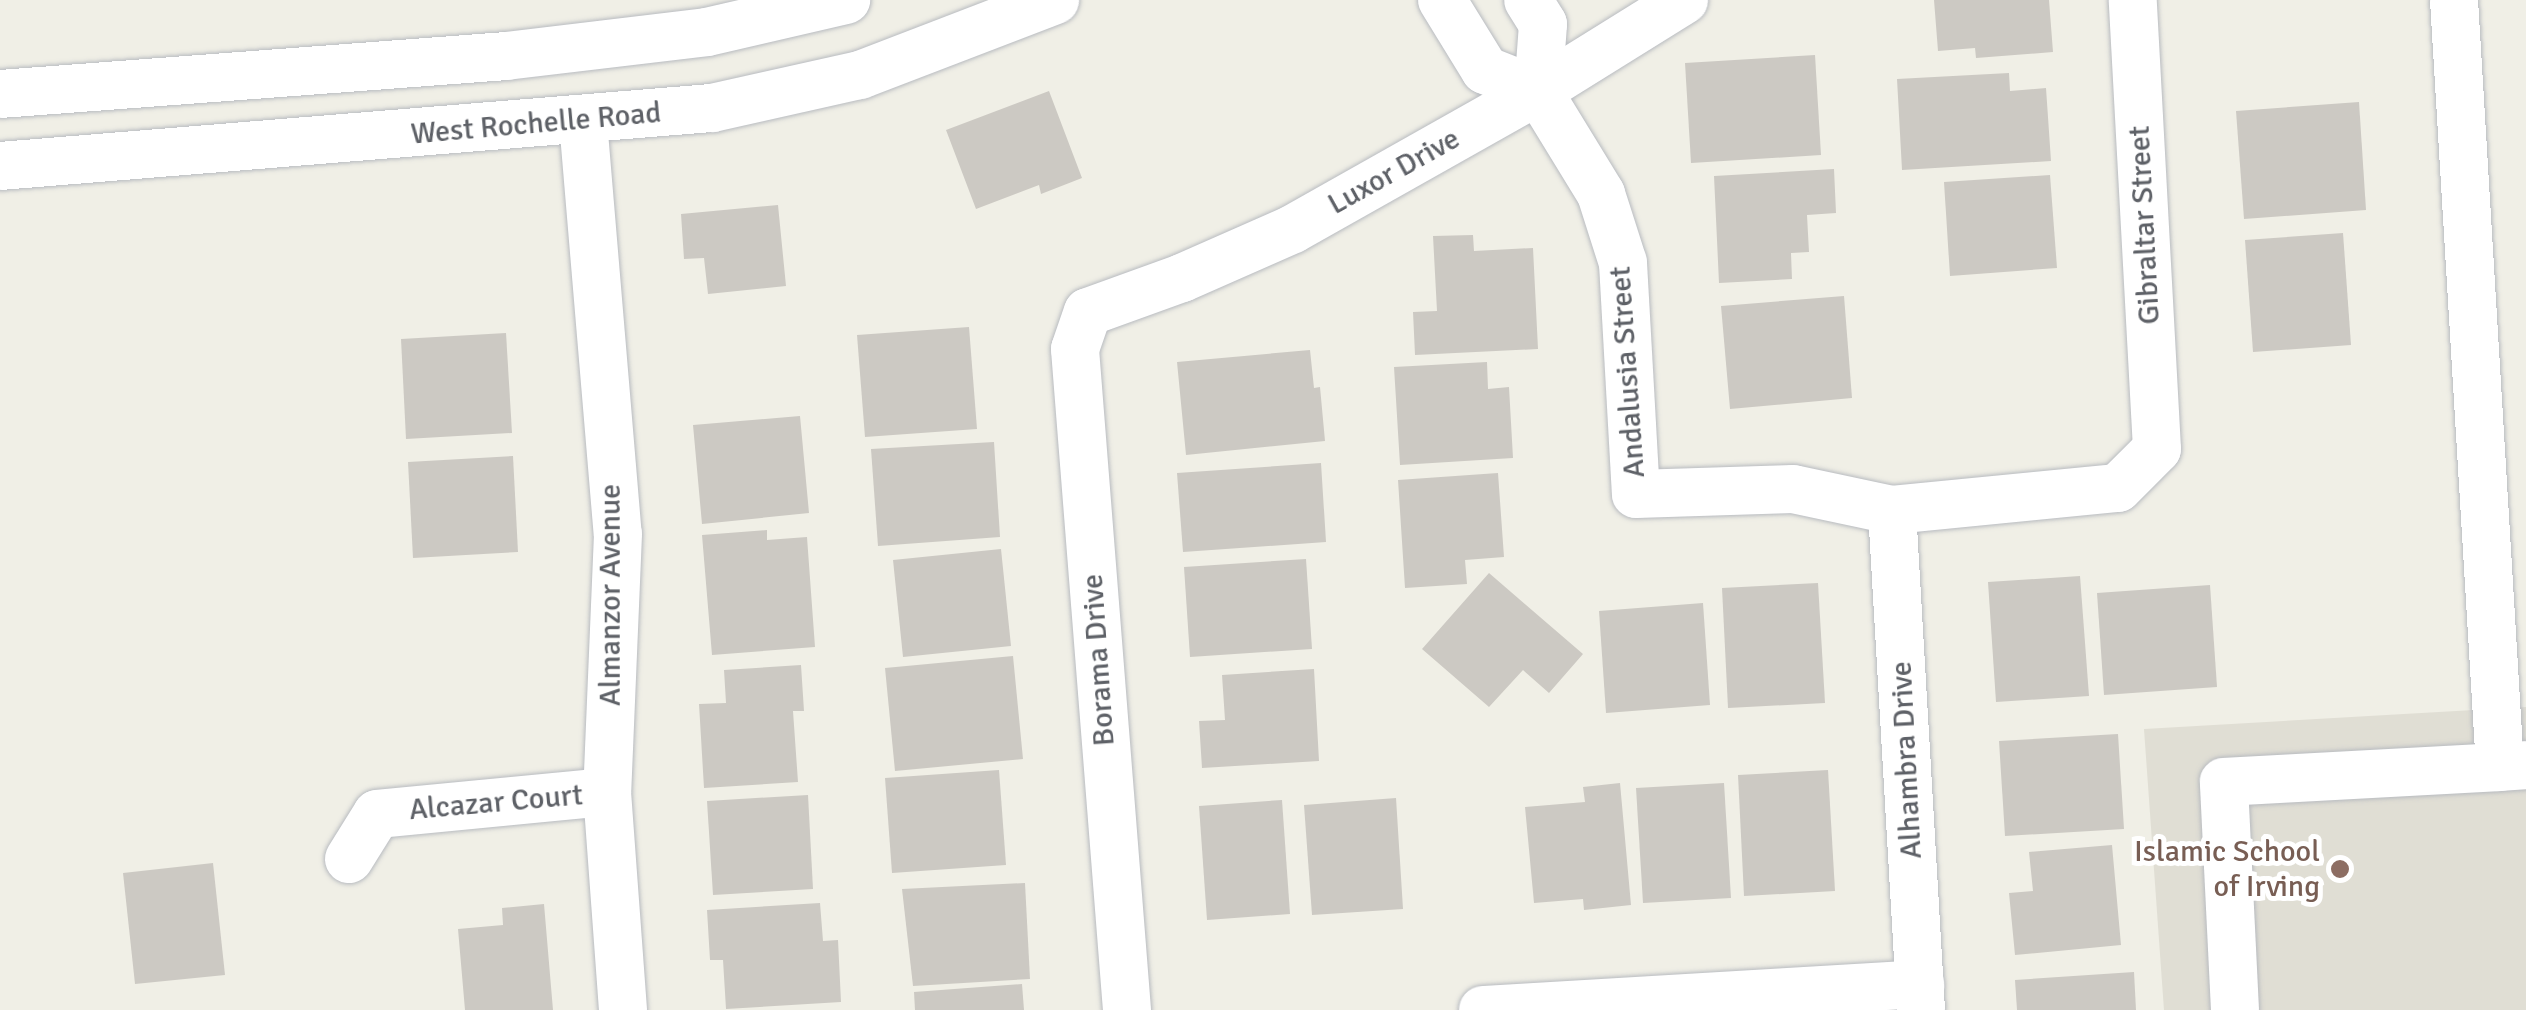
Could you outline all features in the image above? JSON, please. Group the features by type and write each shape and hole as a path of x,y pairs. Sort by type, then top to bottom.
{"street":[{"path":"0,94 506,56 707,32 846,0"},
{"name":"West Rochelle Road","path":"0,166 583,122 712,108 860,75 1056,0"},
{"path":"1442,0 1485,70 1538,91 1542,24 1528,0"},
{"name":"Luxor Drive","path":"1088,312 1182,278 1293,229 1538,91 1684,0"},
{"name":"Gibraltar Street","path":"2133,0 2157,449"},
{"path":"2234,1010 2224,782 2513,766 2454,0"},
{"name":"Andalusia Street","path":"1538,91 1602,194 1623,263 1636,494 1793,490 1892,510 2118,488 2157,449"},
{"name":"Almanzor Avenue","path":"583,122 618,534 608,792 623,1010"},
{"name":"Borama Drive","path":"1088,312 1076,349 1126,1010"},
{"name":"Alhambra Drive","path":"1892,510 1921,997"},
{"name":"Alcazar Court","path":"349,860 377,814 608,792"},
{"path":"1484,1010 1921,997"}],"shaded area":[{"name":"Islamic School of Irving","path":"2526,707 2526,1010 2164,1010 2144,729"}],"building":[{"path":"1934,0 2049,0 2053,52 1976,58 1975,48 1938,51"},
{"path":"1815,55 1821,155 1691,163 1685,63"},
{"path":"2009,73 2010,91 2046,88 2051,161 1902,170 1897,79"},
{"path":"1049,91 1082,178 1041,194 1039,185 976,209 946,130"},
{"path":"2359,102 2366,210 2244,219 2236,111"},
{"path":"1834,169 1836,213 1807,215 1809,252 1791,253 1792,279 1719,283 1714,176"},
{"path":"2050,175 2057,268 1950,276 1944,182"},
{"path":"778,205 786,286 708,294 704,258 684,259 681,214"},
{"path":"2343,233 2351,345 2253,352 2245,240"},
{"path":"1473,235 1474,251 1533,248 1538,349 1415,355 1413,312 1437,311 1433,236"},
{"path":"1844,296 1852,398 1730,409 1721,306"},
{"path":"969,327 977,429 865,437 857,335"},
{"path":"506,333 512,433 406,439 401,339"},
{"path":"1310,350 1314,388 1320,387 1325,441 1186,455 1177,362"},
{"path":"1487,362 1488,389 1509,387 1513,458 1400,465 1394,367"},
{"path":"800,416 809,513 702,524 693,425"},
{"path":"994,442 1000,537 878,546 871,449"},
{"path":"513,456 518,552 413,558 408,462"},
{"path":"1321,463 1326,542 1183,552 1177,473"},
{"path":"1498,473 1504,557 1465,560 1467,584 1405,588 1398,480"},
{"path":"767,530 767,540 807,537 815,647 712,655 702,535"},
{"path":"1001,549 1011,646 903,657 893,560"},
{"path":"1306,559 1312,649 1190,657 1184,567"},
{"path":"1489,573 1583,654 1549,693 1523,670 1489,707 1422,649"},
{"path":"2080,576 2089,696 1996,702 1988,582"},
{"path":"1818,583 1825,703 1728,708 1722,588"},
{"path":"2210,585 2217,687 2104,695 2097,593"},
{"path":"1703,603 1710,705 1606,713 1599,611"},
{"path":"1013,656 1023,759 895,771 885,668"},
{"path":"801,665 804,711 793,711 798,782 704,788 699,704 726,703 724,670"},
{"path":"1314,669 1319,761 1202,768 1199,721 1225,720 1222,675"},
{"path":"2118,734 2124,829 2005,836 1999,741"},
{"path":"999,770 1006,865 892,873 885,778"},
{"path":"1828,770 1835,891 1744,896 1738,775"},
{"path":"1620,783 1631,905 1584,910 1583,899 1534,903 1525,807 1585,802 1583,787"},
{"path":"1724,783 1731,898 1643,903 1636,788"},
{"path":"808,795 813,889 713,895 707,801"},
{"path":"1396,798 1403,909 1312,915 1304,805"},
{"path":"1282,800 1290,914 1207,920 1199,806"},
{"path":"2112,845 2121,945 2015,955 2009,893 2033,891 2029,852"},
{"path":"213,863 225,975 135,984 123,873"},
{"path":"1025,883 1030,979 913,986 902,889"},
{"path":"820,903 823,941 838,940 841,1002 726,1009 723,960 710,960 707,910"},
{"path":"544,904 553,1010 465,1010 458,929 503,925 502,908"},
{"path":"2134,972 2136,1010 2017,1010 2015,980"},
{"path":"1022,984 1024,1010 915,1010 914,992"}],"place":[{"name":"Islamic School of Irving","path":"2340,869"}]}
